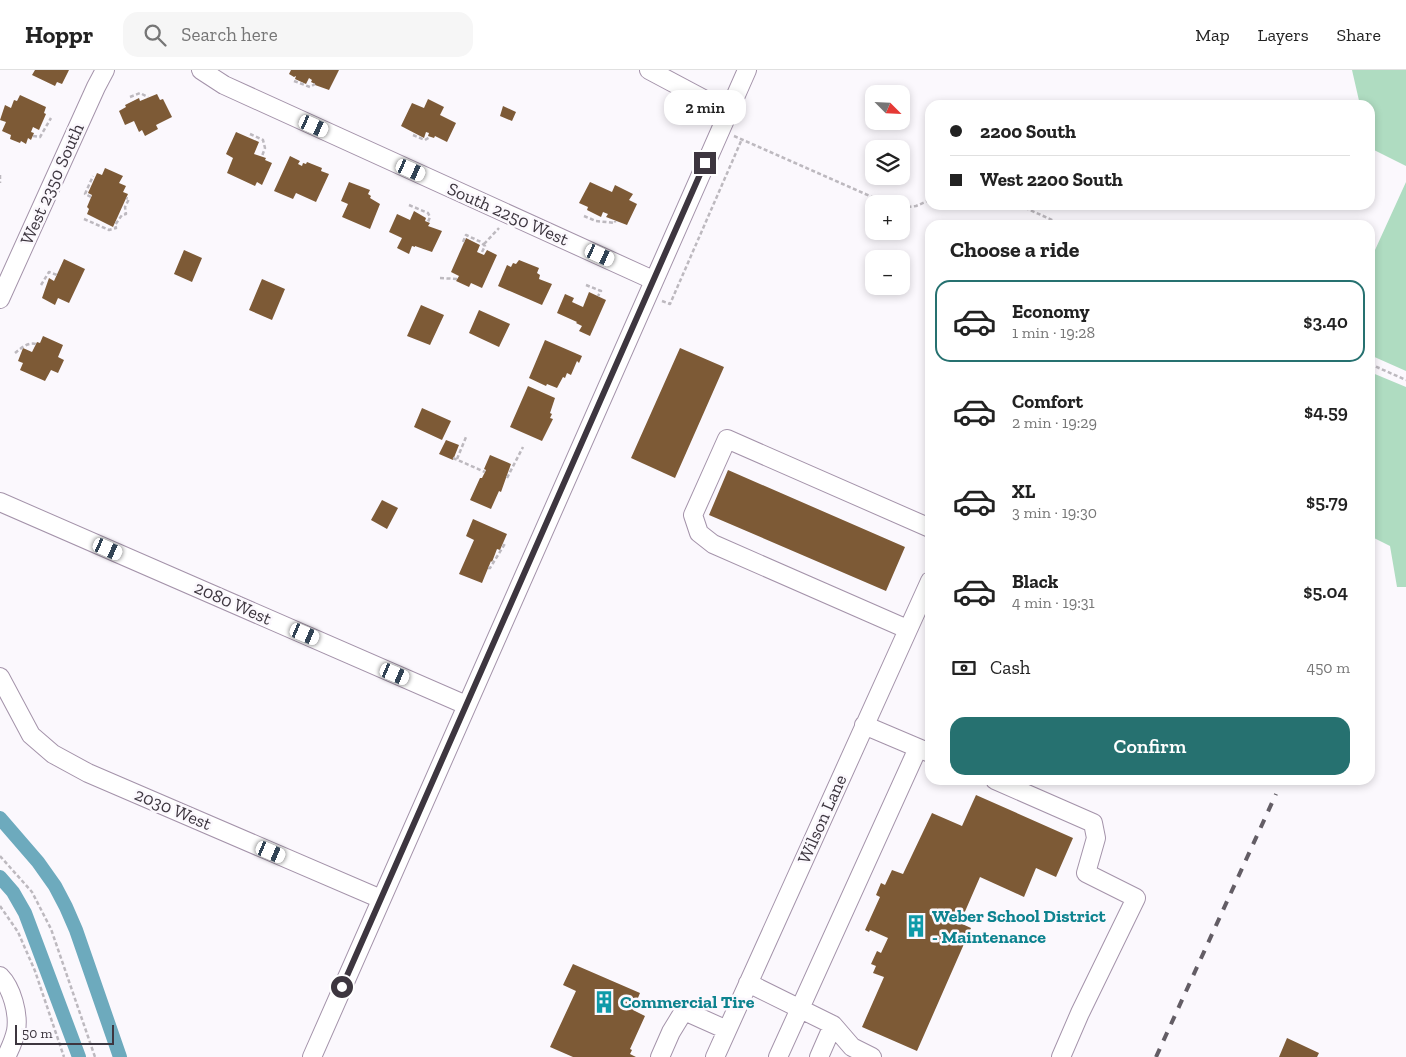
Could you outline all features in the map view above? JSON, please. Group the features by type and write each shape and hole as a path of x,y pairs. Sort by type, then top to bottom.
{"street":[{"name":"West 2350 South","path":"0,298 105,70"},
{"name":"South 2250 West","path":"201,70 224,85 653,292"},
{"path":"649,70 728,112"},
{"path":"312,1057 466,705 653,292 747,70"},
{"path":"907,629 713,544 699,533 693,515 727,439 925,526"},
{"name":"2080 West","path":"0,502 466,705"},
{"name":"Wilson Lane","path":"715,1057 925,591"},
{"name":"2030 West","path":"0,677 31,735 53,754 88,773 381,899"},
{"path":"778,1057 924,750 864,725"},
{"path":"1006,785 1093,823 1096,838 1086,873 1136,898 1080,1013 1061,1057"},
{"path":"0,976 9,991 16,1020 16,1031 6,1057"},
{"path":"748,984 834,1025 852,1047 872,1057"},
{"path":"660,1057 678,1018 682,1014 689,1012 727,1030"},
{"path":"819,1057 834,1025"}],"path":[{"path":"294,81 310,87 315,84"},
{"path":"130,97 140,93 148,97"},
{"path":"33,136 40,137 51,118"},
{"path":"250,134 263,140 265,145 262,156"},
{"path":"414,134 426,140 430,137"},
{"path":"653,292 670,304 742,139 868,195"},
{"path":"0,175 0,183"},
{"path":"91,197 85,194 93,176"},
{"path":"84,219 113,230 116,228 115,225 122,215 126,214 125,208 129,199 126,198"},
{"path":"910,207 925,202"},
{"path":"408,204 428,213 430,216 428,222"},
{"path":"1030,210 1052,220"},
{"path":"584,216 596,221 614,223 616,221"},
{"path":"482,254 484,244 499,228"},
{"path":"463,242 466,236 484,244"},
{"path":"41,285 48,272 57,274"},
{"path":"440,278 457,279"},
{"path":"586,285 601,291 598,296"},
{"path":"15,353 22,346 32,343 36,344"},
{"path":"1375,366 1406,380"},
{"path":"457,459 466,438"},
{"path":"507,478 522,447"},
{"path":"453,458 485,472"},
{"path":"488,568 490,568 506,542"},
{"path":"0,856 32,892 52,929 95,1057"},
{"path":"0,906 18,932 35,971 64,1057"}],"green space":[{"path":"1352,70 1406,70 1406,166 1375,150 1375,100 1359,100"},
{"path":"1406,182 1406,371 1375,357 1375,250"},
{"path":"1375,374 1406,387 1406,587 1397,587 1390,546 1375,538"}],"building":[{"path":"35,70 69,70 62,84 57,82 55,86 32,75"},
{"path":"291,70 339,70 329,90 315,85 309,78 306,84 295,79 296,76 294,77 289,74"},
{"path":"157,94 160,100 163,99 172,117 156,125 158,129 145,136 142,130 139,132 134,121 125,125 119,111 126,107 125,105 139,98 140,101"},
{"path":"20,95 46,107 44,113 46,114 39,130 33,127 31,132 34,133 31,140 28,138 26,144 10,139 11,135 2,131 6,122 0,120 5,105 11,108 14,100 17,101"},
{"path":"428,99 444,107 440,115 456,123 447,142 435,136 434,138 428,136 429,133 426,132 424,138 401,126 412,103 424,108"},
{"path":"503,106 516,112 512,121 500,116"},
{"path":"236,132 259,142 254,154 266,158 265,160 272,163 262,185 257,182 255,186 227,173 233,158 226,154"},
{"path":"290,156 300,161 298,164 302,166 303,163 306,164 307,162 322,168 321,171 329,174 316,202 296,193 293,199 274,191"},
{"path":"105,168 123,176 119,183 126,186 123,192 128,194 113,227 87,214 89,209 87,207 92,195 88,193 97,173 102,175"},
{"path":"349,182 370,190 368,194 371,196 370,198 380,204 370,229 342,217 348,204 341,201"},
{"path":"590,182 612,192 615,185 633,194 629,200 637,204 627,225 606,217 608,214 603,212 601,217 587,210 588,207 579,203"},
{"path":"414,211 426,218 425,221 430,223 428,226 442,231 432,252 412,246 409,254 397,248 402,238 389,232 397,214 410,220"},
{"path":"466,238 480,245 477,252 484,255 487,250 497,255 482,288 471,283 469,287 456,281 459,276 451,272"},
{"path":"184,250 202,258 192,282 174,274"},
{"path":"64,259 85,269 69,303 58,298 55,305 42,298 49,278 54,281"},
{"path":"519,260 539,268 537,273 540,275 539,279 552,284 542,305 498,286 507,265 511,267 513,263 516,264"},
{"path":"262,279 285,289 272,320 249,310"},
{"path":"589,292 606,300 590,336 579,331 582,326 577,322 557,313 565,294 574,298 572,302 583,307"},
{"path":"421,305 444,315 430,345 407,336"},
{"path":"479,310 510,324 499,347 469,333"},
{"path":"43,336 63,345 58,357 64,360 58,373 51,370 45,381 20,370 23,363 18,361 23,348 32,352 37,342 40,343"},
{"path":"545,340 582,356 579,363 577,361 571,375 567,373 557,388 547,384 546,386 529,378"},
{"path":"680,348 724,367 675,478 631,458"},
{"path":"528,386 555,398 550,413 552,414 550,418 553,419 542,441 510,427"},
{"path":"422,408 451,421 442,440 414,427"},
{"path":"446,440 459,445 453,460 439,454"},
{"path":"490,455 511,464 501,492 499,491 491,509 470,500 480,478 482,478 486,470 484,469"},
{"path":"728,470 905,547 886,591 709,515"},
{"path":"382,500 398,508 387,529 371,520"},
{"path":"473,519 507,534 500,550 497,549 482,583 459,574 474,540 466,536"},
{"name":"Weber School District - Maintenance","path":"976,795 1073,838 1056,877 1036,868 1024,897 980,877 960,923 971,928 917,1051 862,1027 884,977 873,973 876,966 871,964 877,951 881,953 888,938 870,930 869,932 865,930 880,897 876,895 881,883 885,885 892,870 903,874 932,813 962,826"},
{"name":"Commercial Tire","path":"573,964 640,993 633,1010 645,1016 630,1049 632,1050 630,1054 636,1057 573,1057 550,1047 576,991 563,985"},
{"path":"1287,1038 1319,1053 1317,1057 1279,1057"}],"waterway":[{"path":"0,818 38,862 55,886 66,907 76,930 120,1057"},
{"path":"0,877 13,892 25,913 79,1057"}],"railway":[{"path":"1156,1057 1276,794"}],"place":[{"name":"Weber School District - Maintenance","path":"916,926"},
{"name":"Commercial Tire","path":"604,1002"}],"route":[{"path":"342,987 705,163"}]}
